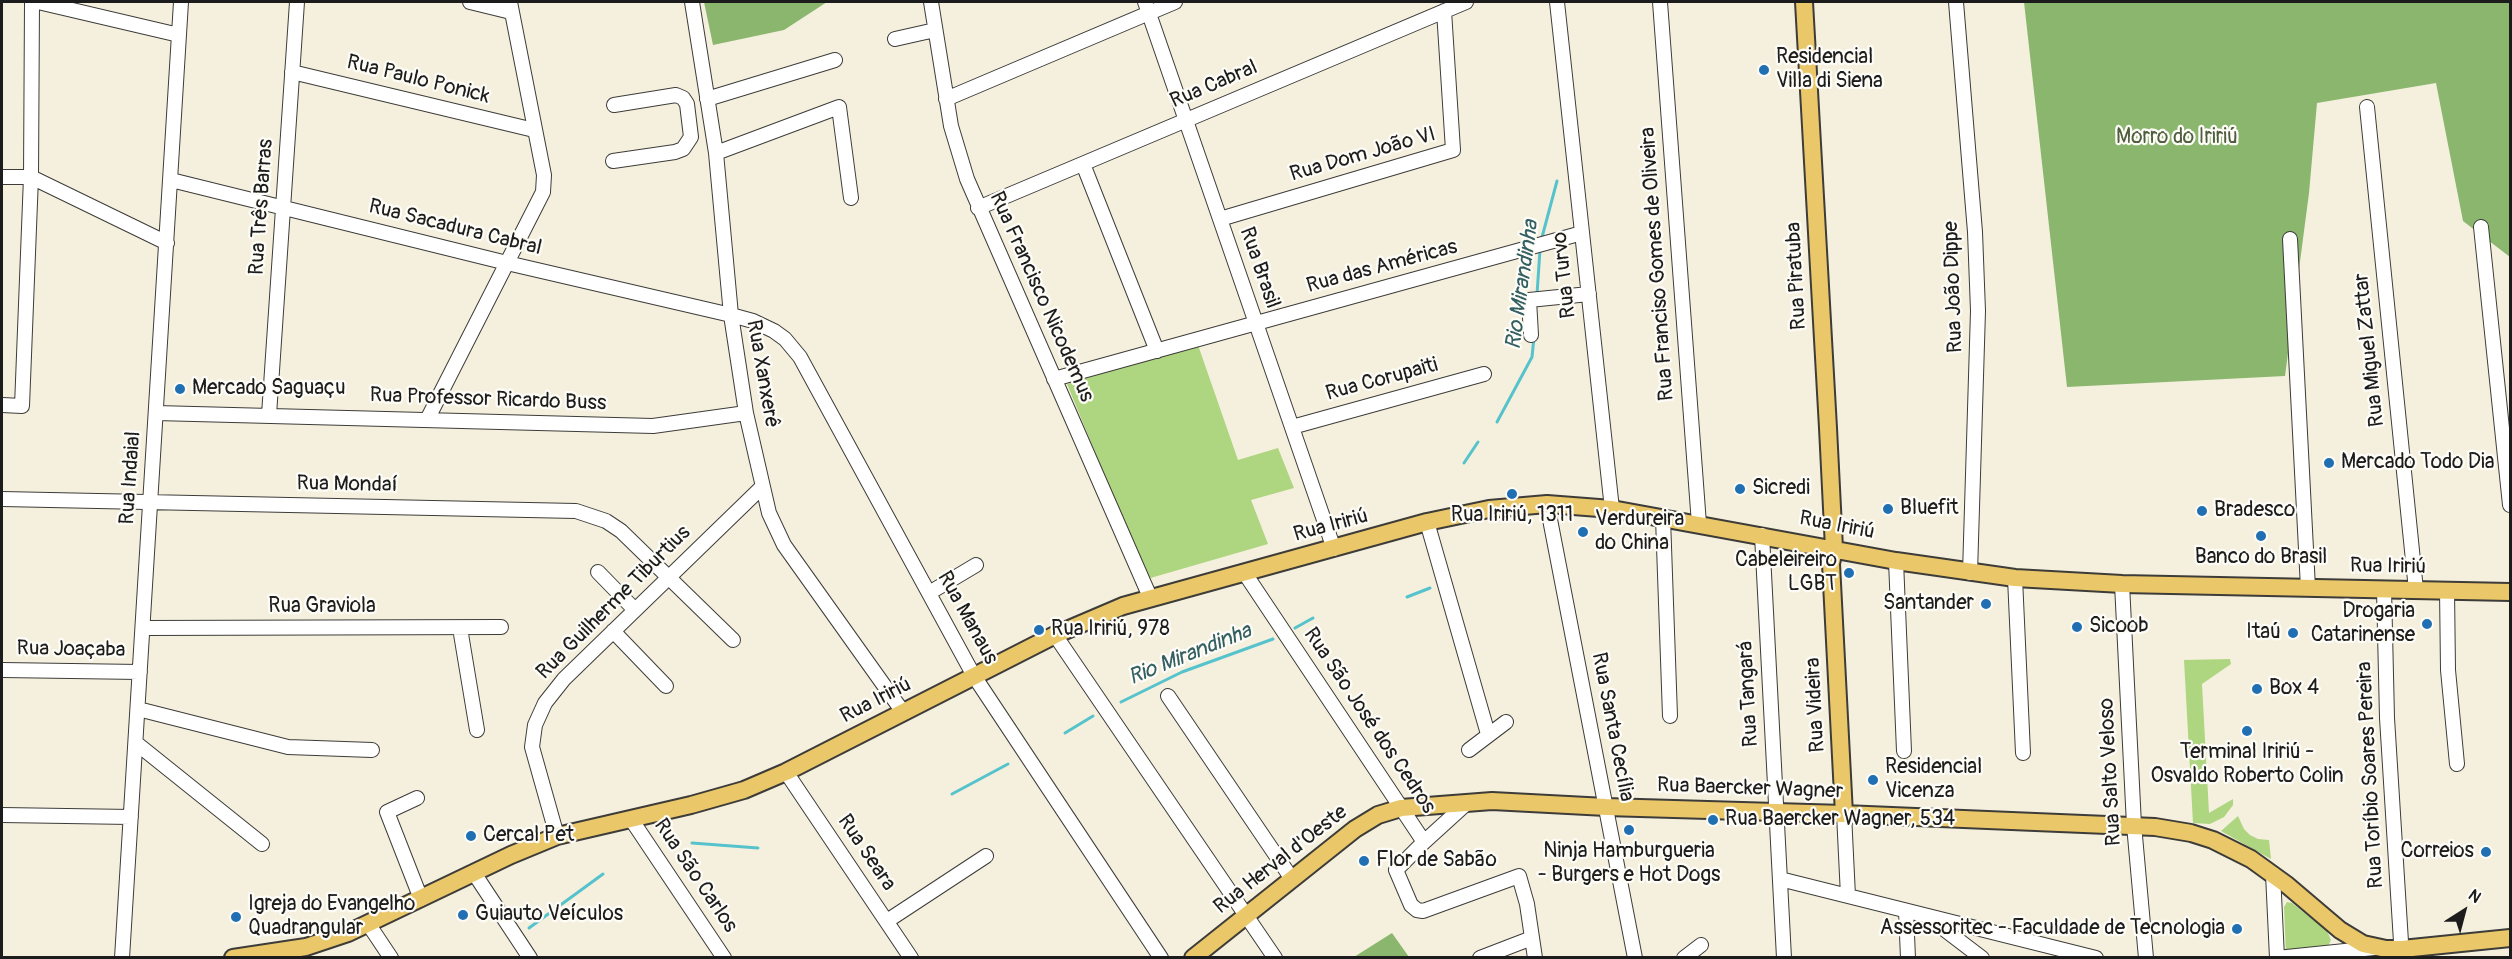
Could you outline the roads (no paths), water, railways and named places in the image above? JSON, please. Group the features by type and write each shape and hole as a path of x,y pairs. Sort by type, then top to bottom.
{"main road":[{"name":"Rua Piratuba","path":"1803,2 1834,548"},
{"name":"Rua Iririú","path":"233,957 306,947 369,925 474,873 557,836 744,790 786,772 1098,615 1150,597 1427,522 1489,509 1547,504 1612,509 1896,561 2015,578 2122,584 2511,591"},
{"name":"Rua Videira","path":"1834,548 1831,564 1844,814"},
{"name":"Rua Baercker Wagner","path":"1401,808 1468,802 1517,802 2134,825 2174,829 2213,840 2241,854 2272,874 2350,938 2375,948"},
{"name":"Rua Herval d'Oeste","path":"1193,957 1366,822 1378,815 1401,808"},
{"path":"2375,948 2402,953 2511,938"}],"street":[{"path":"2,405 22,406 31,177 32,2"},
{"path":"38,2 179,35"},
{"name":"Rua Indaial","path":"122,957 182,2"},
{"name":"Rua Três Barras","path":"269,415 297,2"},
{"path":"428,418 543,192 544,175 511,7 470,2"},
{"name":"Rua Xanxerê","path":"692,2 716,153 731,315 746,413 762,487 774,526 784,545 903,712"},
{"name":"Rua Francisco Nicodemus","path":"930,2 946,99 958,150 978,208 1150,597"},
{"path":"946,99 1147,7 1175,2"},
{"name":"Rua Cabral","path":"978,208 1466,2"},
{"name":"Rua Turvo","path":"1557,2 1612,509"},
{"name":"Rua Franciso Gomes de Oliveira","path":"1660,2 1699,524"},
{"name":"Rua João Dippe","path":"1956,2 1975,232 1978,311 1970,573"},
{"name":"Rua Brasil","path":"1147,7 1334,549"},
{"name":"Rua Dom João VI","path":"1220,219 1454,150 1444,11"},
{"path":"895,39 935,30"},
{"path":"707,99 835,60"},
{"name":"Rua Paulo Ponick","path":"292,72 534,130"},
{"path":"613,161 683,149 688,142 690,130 687,104 683,98 676,95 614,105"},
{"path":"716,153 839,107 851,198"},
{"name":"Rua Miguel Zattar","path":"2367,107 2416,590"},
{"path":"690,130 711,125"},
{"path":"1083,164 1157,351"},
{"path":"2,177 31,177 167,243"},
{"name":"Rua Sacadura Cabral","path":"171,180 507,263 731,315"},
{"path":"2481,227 2511,505"},
{"name":"Rua das Américas","path":"1054,379 1582,233"},
{"path":"2290,239 2308,588"},
{"path":"1531,335 1528,300 1588,294"},
{"name":"Rua Manaus","path":"731,315 765,325 793,347 974,676 1161,957"},
{"name":"Rua Corupaiti","path":"1292,427 1484,374"},
{"name":"Rua Professor Ricardo Buss","path":"156,412 653,426 746,413"},
{"name":"Rua Guilherme Tiburtius","path":"557,836 534,758 532,736 538,715 554,690 762,487"},
{"name":"Rua Mondaí","path":"2,499 576,511 594,516 621,531 733,640"},
{"name":"Rua Santa Cecília","path":"1547,504 1635,957"},
{"path":"1663,518 1670,716"},
{"path":"1427,522 1488,734"},
{"name":"Rua Tangará","path":"1762,535 1784,957"},
{"path":"1896,561 1904,751"},
{"path":"929,593 976,565"},
{"path":"598,572 635,610"},
{"name":"Rua São José dos Cedros","path":"1244,572 1424,842 1396,870 1396,876 1411,905 1423,911 1519,876 1527,904 1535,957"},
{"path":"2015,578 2023,753"},
{"name":"Rua Salto Veloso","path":"2122,584 2134,825 2146,957"},
{"name":"Rua Toríbio Soares Pereira","path":"2384,589 2387,718 2402,953"},
{"path":"2446,590 2448,670 2457,764"},
{"name":"Rua Graviola","path":"143,628 501,627"},
{"path":"460,628 477,730"},
{"path":"613,631 666,686"},
{"path":"1055,635 1275,957"},
{"name":"Rua Joaçaba","path":"2,670 140,672"},
{"path":"1168,696 1292,879"},
{"path":"138,709 288,747 372,750"},
{"path":"1469,750 1506,722"},
{"path":"136,743 262,844"},
{"name":"Rua Seara","path":"786,772 911,957"},
{"path":"417,798 387,812 421,899"},
{"path":"1424,842 1468,802"},
{"name":"Rua Videira","path":"1844,814 1848,896"},
{"path":"2,815 131,818"},
{"name":"Rua São Carlos","path":"631,819 724,957"},
{"path":"886,921 986,856"},
{"path":"474,873 530,957"},
{"path":"2272,874 2277,957 2375,948"},
{"path":"1780,879 2096,957"},
{"path":"1906,911 1908,957"},
{"path":"1925,915 1982,957"},
{"path":"369,925 391,957"},
{"path":"1480,957 1532,938"},
{"path":"1684,957 1701,945"}],"waterway":[{"name":"Rio Mirandinha","path":"1541,241 1557,181"},
{"name":"Rio Mirandinha","path":"1537,294 1540,250"},
{"name":"Rio Mirandinha","path":"1497,422 1532,357 1534,337"},
{"name":"Rio Mirandinha","path":"1464,463 1478,442"},
{"name":"Rio Mirandinha","path":"1407,597 1430,588"},
{"name":"Rio Mirandinha","path":"1295,628 1313,618"},
{"name":"Rio Mirandinha","path":"1121,702 1182,672 1273,639"},
{"name":"Rio Mirandinha","path":"1065,733 1093,716"},
{"name":"Rio Mirandinha","path":"952,794 1008,764"},
{"name":"Rio Mirandinha","path":"692,843 758,848"},
{"name":"Rio Mirandinha","path":"529,928 603,874"}],"place":[{"name":"Residencial Villa di Siena","path":"1764,70"},
{"name":"Mercado Saguaçu","path":"180,389"},
{"name":"Mercado Todo Dia","path":"2329,463"},
{"name":"Sicredi","path":"1740,489"},
{"name":"Rua Iririú, 1311","path":"1512,494"},
{"name":"Bluefit","path":"1888,509"},
{"name":"Bradesco","path":"2202,511"},
{"name":"Verdureira do China","path":"1583,532"},
{"name":"Banco do Brasil","path":"2261,536"},
{"name":"Cabeleireiro LGBT","path":"1849,573"},
{"name":"Santander","path":"1986,604"},
{"name":"Drogaria Catarinense","path":"2427,624"},
{"name":"Sicoob","path":"2077,627"},
{"name":"Rua Iririú, 978","path":"1039,630"},
{"name":"Itaú","path":"2293,633"},
{"name":"Box 4","path":"2257,689"},
{"name":"Terminal Iririú - Osvaldo Roberto Colin","path":"2247,731"},
{"name":"Residencial Vicenza","path":"1873,780"},
{"name":"Rua Baercker Wagner, 534","path":"1713,820"},
{"name":"Ninja Hamburgueria - Burgers e Hot Dogs","path":"1629,830"},
{"name":"Cercal Pet","path":"471,836"},
{"name":"Correios","path":"2486,852"},
{"name":"Flor de Sabão","path":"1364,861"},
{"name":"Guiauto Veículos","path":"463,915"},
{"name":"Igreja do Evangelho Quadrangular","path":"236,917"},
{"name":"Assessoritec - Faculdade de Tecnologia","path":"2237,929"}],"park label":[{"name":"Morro do Iririú","path":"2177,138"}]}
